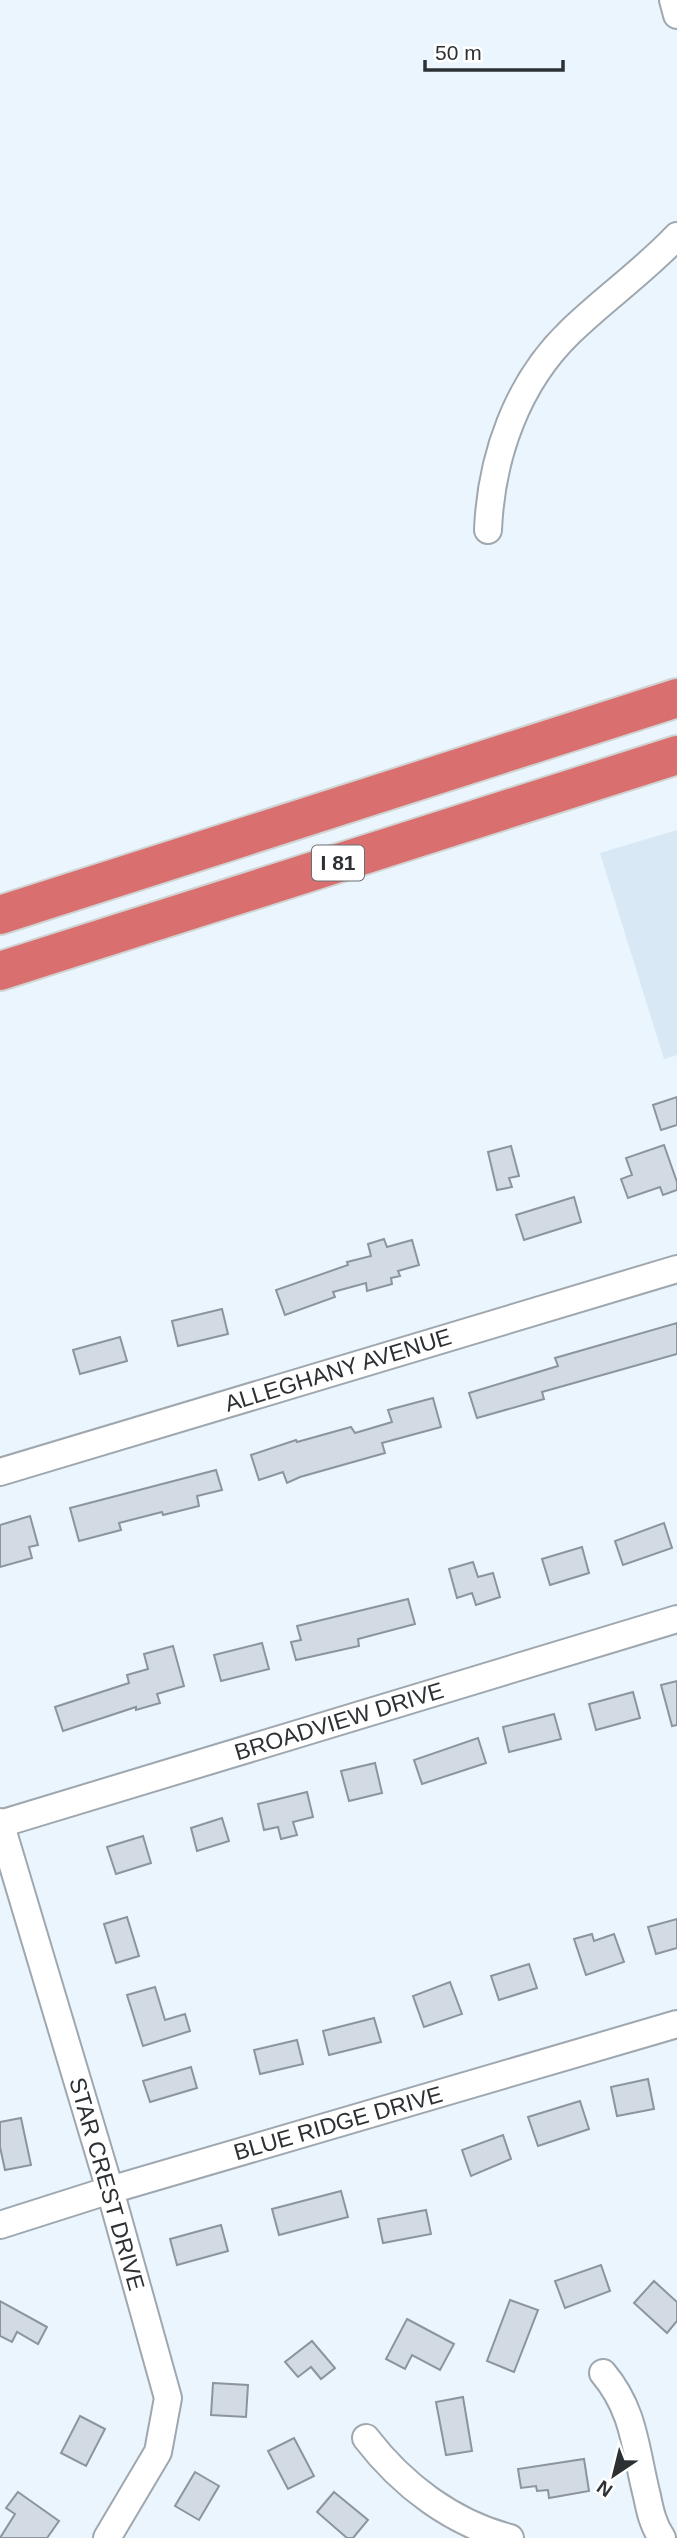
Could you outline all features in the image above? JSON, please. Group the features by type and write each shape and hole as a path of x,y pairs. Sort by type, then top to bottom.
{"highway":[{"name":"I 81","path":"0,915 677,698"},
{"name":"I 81","path":"0,971 677,755"}],"street":[{"path":"673,0 677,15"},
{"path":"488,530 492,488 501,451 518,404 533,376 568,334 651,263 677,236"},
{"name":"ALLEGHANY AVENUE","path":"0,1472 677,1269"},
{"name":"BROADVIEW DRIVE","path":"0,1823 677,1619"},
{"name":"STAR CREST DRIVE","path":"0,1823 110,2190 168,2398 158,2452 108,2537"},
{"name":"BLUE RIDGE DRIVE","path":"0,2225 110,2190 677,2024"},
{"path":"603,2373 618,2391 628,2413 645,2489 652,2536"},
{"path":"366,2438 396,2472 437,2505 470,2524 510,2538"}],"shaded area":[{"path":"677,830 677,1055 664,1059 600,853"}],"building":[{"path":"677,1097 677,1125 661,1130 653,1105"},
{"path":"664,1145 677,1182 677,1190 663,1195 660,1187 628,1198 621,1179 632,1175 626,1158"},
{"path":"511,1146 519,1176 509,1178 512,1187 497,1190 488,1152"},
{"path":"574,1197 581,1222 524,1240 516,1215"},
{"path":"384,1239 387,1247 412,1240 419,1265 398,1271 400,1276 391,1278 392,1284 367,1291 366,1283 333,1292 335,1297 285,1315 276,1290 348,1265 347,1262 371,1256 368,1244"},
{"path":"222,1309 228,1334 178,1346 172,1321"},
{"path":"677,1323 677,1354 542,1392 544,1399 477,1418 469,1393 558,1366 555,1358"},
{"path":"120,1337 127,1361 80,1374 73,1350"},
{"path":"433,1398 441,1427 382,1443 385,1453 287,1483 283,1472 259,1480 251,1455 296,1440 297,1442 351,1427 355,1433 392,1422 388,1410"},
{"path":"216,1470 222,1490 197,1496 199,1506 119,1523 121,1530 79,1541 70,1508"},
{"path":"30,1516 38,1545 29,1547 32,1558 0,1567 0,1525"},
{"path":"664,1523 672,1548 623,1565 615,1541"},
{"path":"582,1547 589,1573 550,1585 542,1559"},
{"path":"473,1562 478,1577 493,1573 500,1597 476,1605 472,1593 457,1598 449,1569"},
{"path":"408,1599 415,1624 358,1639 359,1646 296,1660 291,1642 301,1640 297,1626"},
{"path":"262,1643 269,1669 221,1681 214,1655"},
{"path":"173,1646 184,1686 157,1694 160,1703 136,1710 136,1707 63,1731 55,1707 129,1683 127,1675 148,1669 144,1654"},
{"path":"677,1681 677,1725 672,1726 661,1685"},
{"path":"633,1692 640,1718 596,1730 589,1704"},
{"path":"554,1714 561,1739 509,1752 503,1727"},
{"path":"478,1738 486,1763 422,1784 414,1760"},
{"path":"375,1763 382,1793 349,1801 341,1771"},
{"path":"307,1792 313,1817 293,1822 297,1835 281,1839 278,1827 264,1830 258,1804"},
{"path":"222,1818 229,1841 197,1851 191,1828"},
{"path":"143,1836 151,1863 116,1874 107,1847"},
{"path":"127,1917 139,1956 116,1963 104,1924"},
{"path":"677,1919 677,1948 656,1954 648,1927"},
{"path":"592,1934 594,1941 614,1934 624,1962 586,1975 574,1939"},
{"path":"529,1964 537,1988 499,2000 491,1976"},
{"path":"450,1982 462,2014 424,2027 413,1996"},
{"path":"155,1987 165,2020 185,2014 190,2031 143,2046 127,1995"},
{"path":"374,2018 381,2042 329,2055 323,2031"},
{"path":"297,2040 303,2064 260,2074 254,2050"},
{"path":"191,2067 197,2088 150,2102 143,2081"},
{"path":"648,2079 654,2109 617,2116 611,2087"},
{"path":"580,2101 589,2129 538,2146 528,2117"},
{"path":"21,2118 31,2165 5,2170 0,2147 0,2122"},
{"path":"503,2135 511,2159 471,2176 462,2150"},
{"path":"341,2191 348,2217 279,2235 272,2209"},
{"path":"426,2210 431,2234 383,2243 378,2219"},
{"path":"221,2225 228,2251 177,2265 170,2239"},
{"path":"601,2265 610,2291 565,2308 555,2281"},
{"path":"654,2281 677,2302 677,2321 667,2333 634,2303"},
{"path":"510,2300 538,2310 514,2372 487,2361"},
{"path":"0,2301 47,2327 38,2344 17,2332 12,2342 0,2336"},
{"path":"407,2319 454,2344 440,2370 412,2355 405,2369 386,2359"},
{"path":"312,2341 335,2368 321,2379 311,2367 298,2377 285,2362"},
{"path":"213,2383 248,2385 246,2417 211,2415"},
{"path":"463,2397 472,2451 446,2455 436,2402"},
{"path":"80,2416 105,2429 86,2466 61,2453"},
{"path":"294,2438 314,2476 288,2489 268,2451"},
{"path":"584,2459 589,2491 549,2498 548,2490 537,2491 536,2486 521,2488 518,2469"},
{"path":"195,2472 219,2486 199,2520 175,2506"},
{"path":"18,2492 59,2521 47,2538 0,2538 15,2514 6,2508"},
{"path":"334,2492 368,2520 353,2538 347,2538 317,2512"}]}
